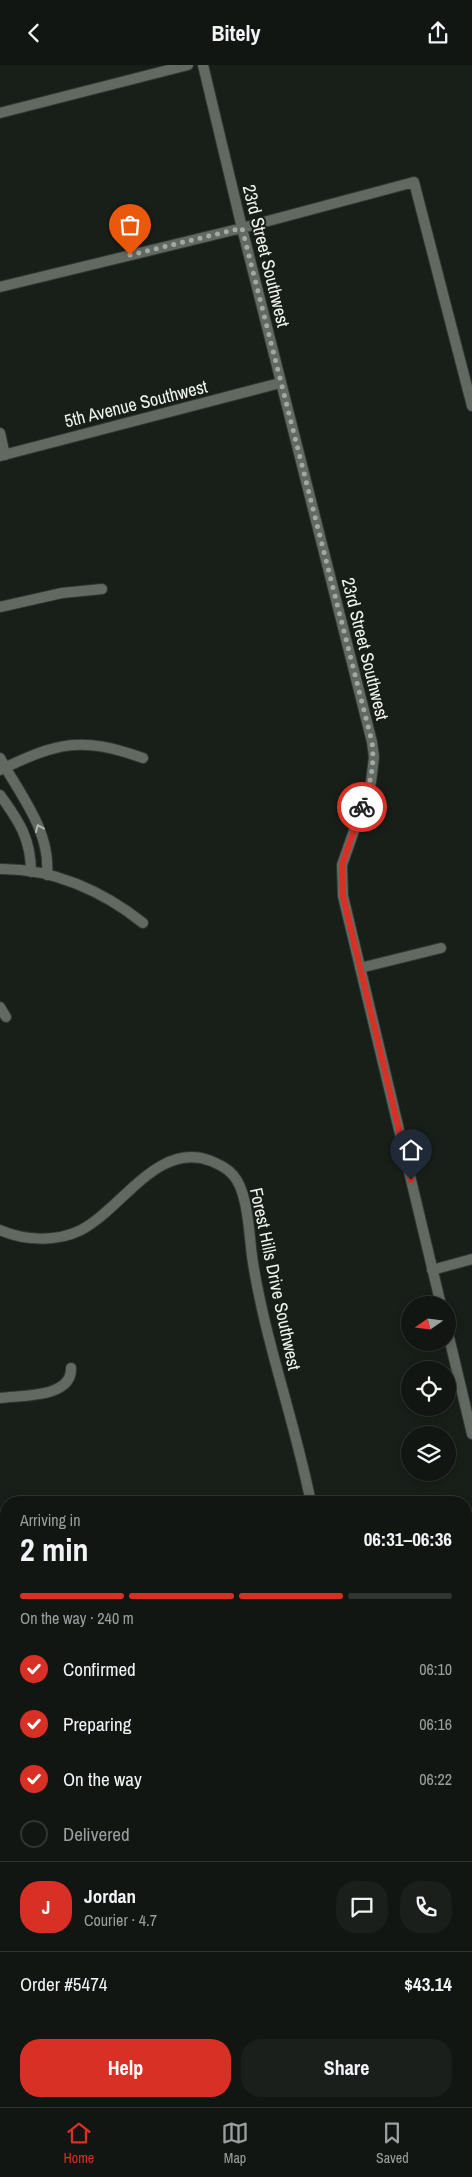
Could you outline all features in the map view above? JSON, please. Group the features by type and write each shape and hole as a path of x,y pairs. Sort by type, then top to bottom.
{"street":[{"path":"0,113 188,65"},
{"name":"23rd Street Southwest","path":"203,65 280,383 372,742 374,757 371,782 342,865 343,896 439,1296"},
{"path":"0,287 242,228 414,182 472,406"},
{"name":"5th Avenue Southwest","path":"2,455 280,383"},
{"path":"0,433 2,455"},
{"path":"0,607 62,593 102,589"},
{"path":"47,875 48,861 41,832 2,765 37,752 70,745 100,745 144,759"},
{"path":"0,795 17,817 25,835 30,848 31,872"},
{"path":"0,869 47,875 78,884 104,896 142,923"},
{"path":"360,969 441,948"},
{"path":"0,1007 6,1017"},
{"name":"Forest Hills Drive Southwest","path":"0,1230 17,1237 38,1238 75,1233 91,1223 162,1166 178,1158 188,1156 203,1158 229,1171 235,1177 242,1193 258,1290 309,1496"},
{"path":"432,1269 472,1259"},
{"path":"452,1351 472,1434"},
{"path":"0,1398 48,1392 64,1387 71,1378 71,1368"}],"way so far":[{"path":"130,255 242,228 372,742 374,769 362,807"}],"route":[{"path":"362,807 342,865 343,896 411,1180"}]}
